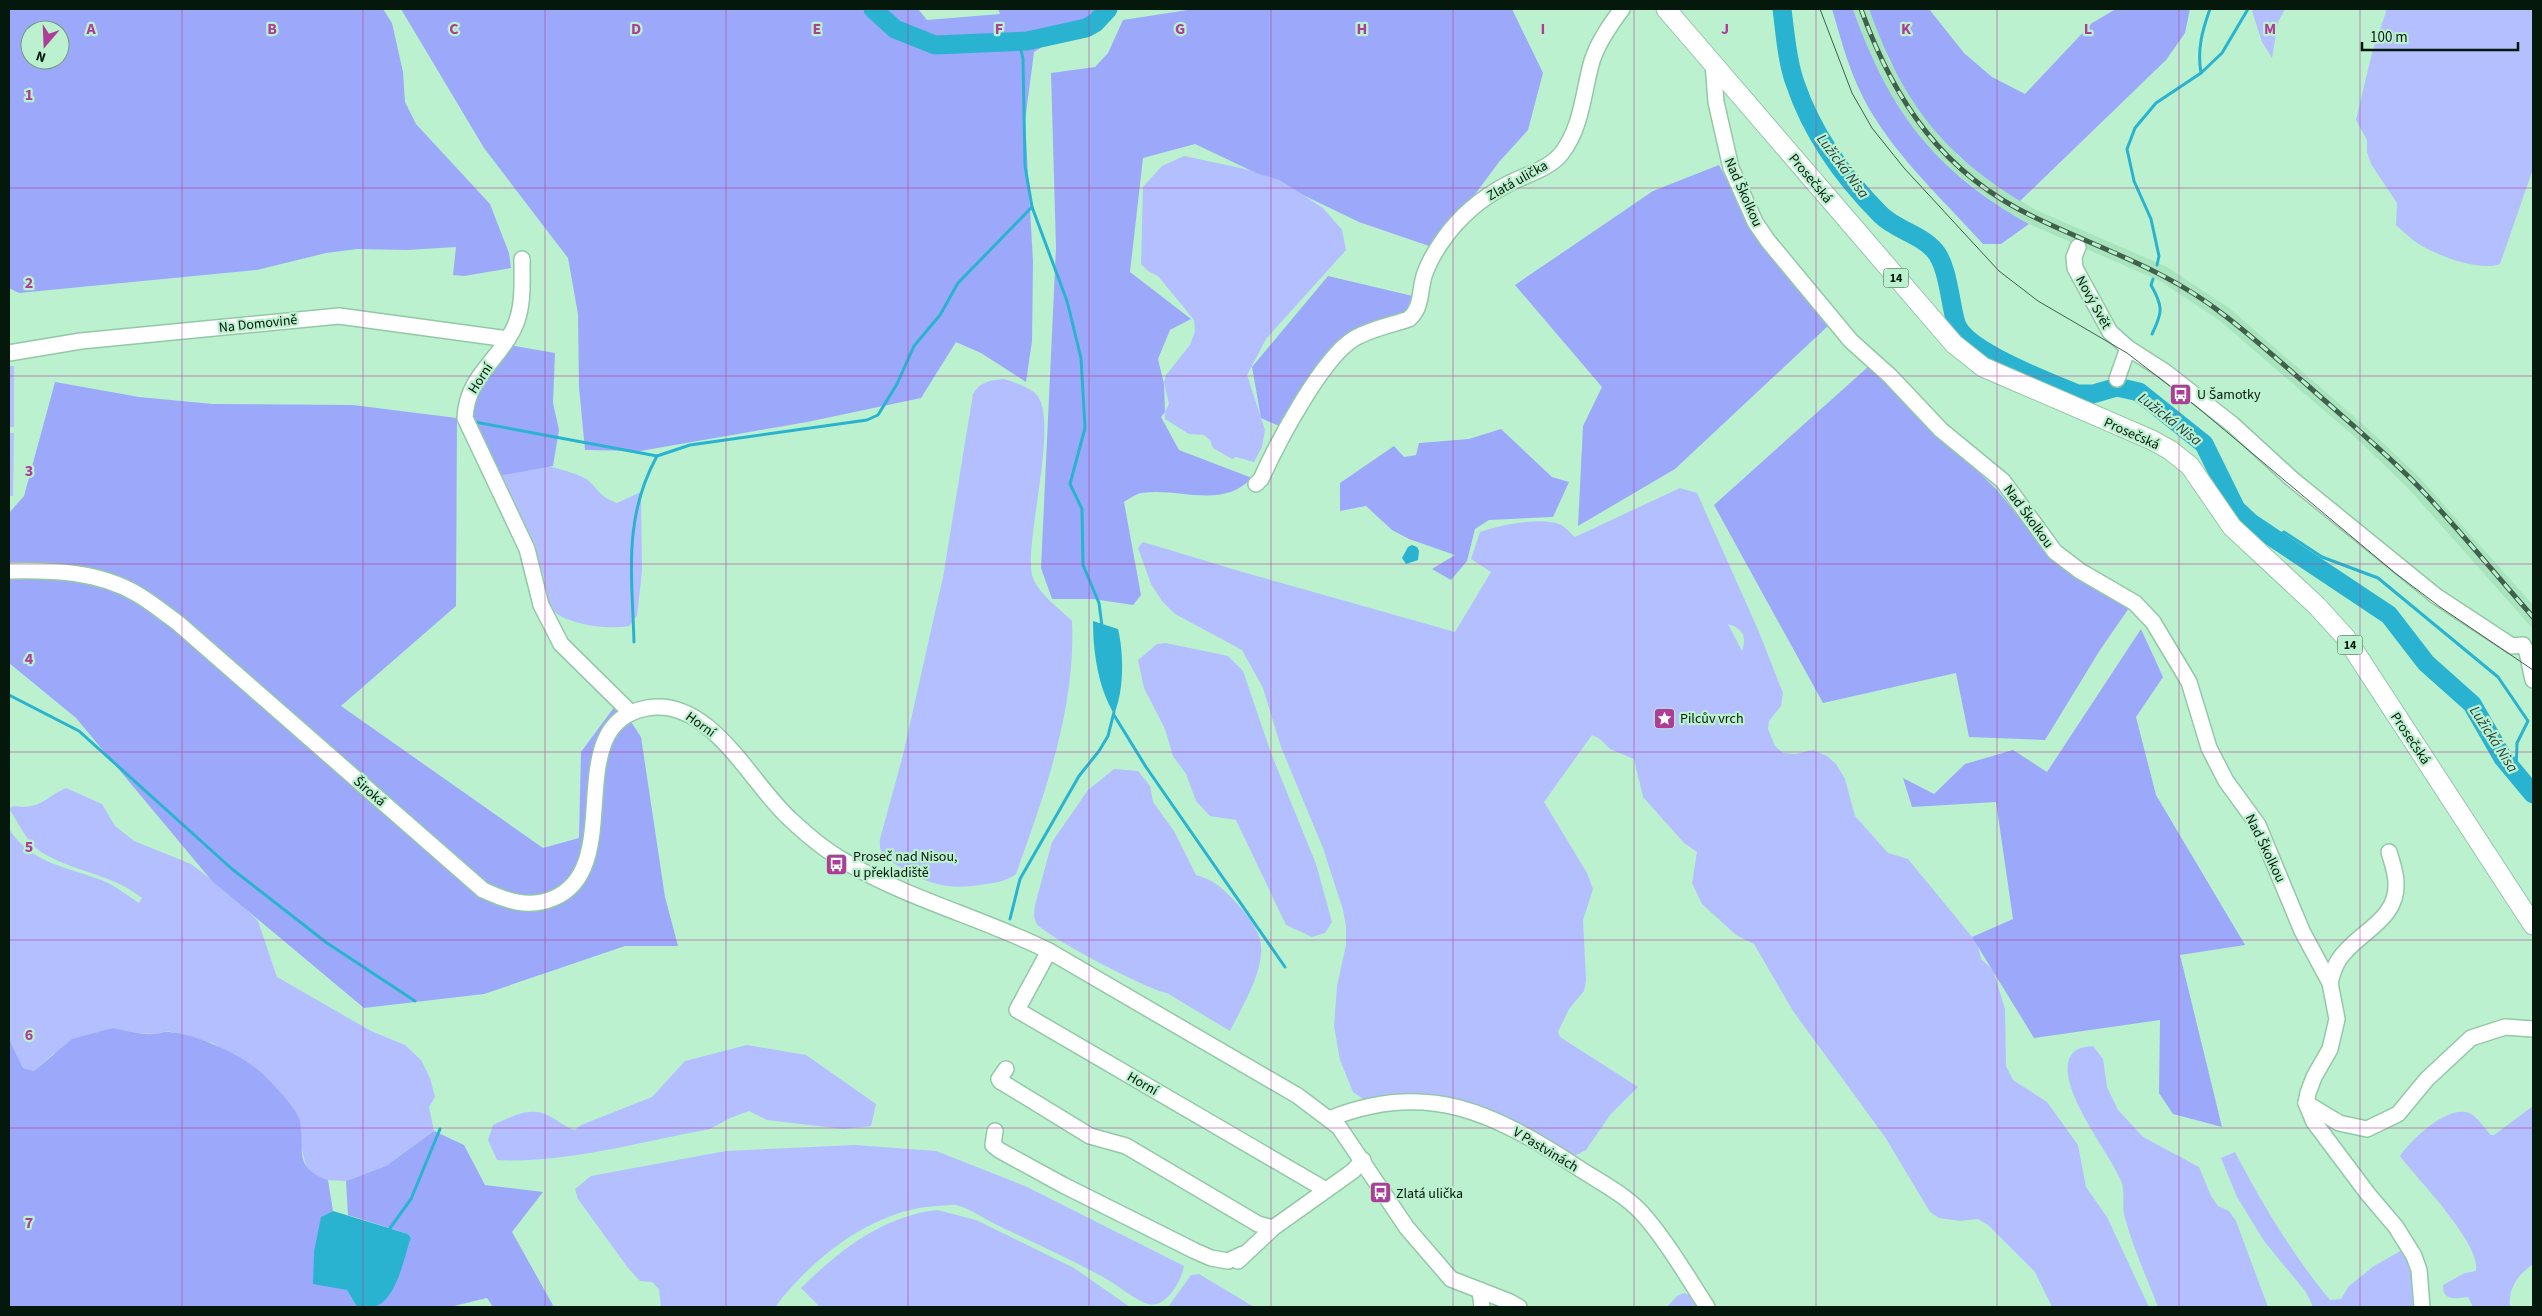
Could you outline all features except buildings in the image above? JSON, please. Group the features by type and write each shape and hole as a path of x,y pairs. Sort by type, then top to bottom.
{"main road":[{"name":"Prosečská","path":"1666,9 1858,235 1954,344 1971,360 2006,378 2152,440 2170,450 2190,466 2232,527 2317,606 2346,638 2533,925"}],"street":[{"name":"Zlatá ulička","path":"1256,484 1261,479 1288,423 1337,355 1352,339 1409,319 1415,314 1428,266 1443,239 1482,198 1543,168 1561,154 1575,127 1586,97 1592,62 1608,29 1622,9"},
{"name":"Nad Školkou","path":"1713,63 1716,102 1731,168 1755,222 1768,241 1851,341 1890,376 1941,430 2003,481 2055,552 2080,571 2135,603 2153,622 2189,682 2210,748 2226,781 2258,825 2302,931 2330,983 2337,1019 2334,1036 2330,1048 2314,1077 2306,1103"},
{"name":"Nový Svět","path":"2078,247 2074,257 2075,268 2110,332 2128,348"},
{"name":"Horní","path":"522,259 519,312 508,339 476,380 466,404 465,418 527,549 541,605 561,644 631,713 662,706 690,714 718,737 789,818 846,862 890,885 1011,933 1049,951 1298,1096 1339,1127 1407,1228 1451,1279 1519,1307"},
{"name":"Na Domovině","path":"9,353 81,341 339,316 508,339"},
{"path":"2117,378 2128,348 2164,372 2232,424 2292,479 2436,596 2512,646 2522,645 2527,652 2533,680"},
{"name":"Široká","path":"9,571 77,573 122,586 143,597 178,623 483,890 513,902 535,904 547,901 561,895 574,886 581,874 590,850 599,761 613,729 631,713"},
{"path":"2330,983 2337,962 2390,908 2396,883 2390,852"},
{"name":"Horní","path":"1049,951 1017,1010 1326,1190"},
{"path":"2306,1103 2339,1123 2366,1129 2398,1114 2427,1080 2471,1038 2505,1028 2533,1029"},
{"path":"1006,1069 999,1079 1000,1081 1082,1131 1097,1139 1126,1146 1258,1224 1273,1228"},
{"name":"V Pastvinách","path":"1329,1119 1352,1110 1423,1100 1452,1105 1501,1122 1545,1146 1629,1200 1647,1219 1707,1307"},
{"path":"2306,1103 2314,1122 2368,1194 2396,1226 2414,1256 2419,1270 2422,1307"},
{"path":"991,1140 1063,1185 1203,1255 1228,1261 1243,1254"},
{"path":"1226,1270 1273,1228 1353,1171 1362,1160"},
{"path":"1480,1290 1482,1307"}],"shaded area":[{"path":"9,9 383,9 392,23 403,72 405,102 416,124 490,204 509,253 511,268 464,276 453,275 456,247 407,250 357,249 326,253 257,270 19,293 9,288"},
{"path":"401,9 918,9 927,20 1000,14 998,9 1097,9 1093,15 1034,52 1025,121 1033,261 1032,341 1026,382 981,353 956,342 921,398 807,422 640,451 585,450 579,387 578,314 568,258 484,148"},
{"path":"1194,9 1512,9 1543,73 1528,130 1499,162 1470,201 1429,246 1359,222 1303,195 1279,180 1256,173 1195,144 1143,158 1130,272 1191,319 1170,330 1158,359 1164,384 1165,412 1161,417 1179,450 1252,478 1240,488 1227,493 1200,495 1156,492 1141,493 1124,502 1141,595 1133,605 1093,599 1052,599 1041,568 1056,248 1051,73 1095,67 1108,53 1123,20"},
{"path":"1832,9 1853,9 1882,78 1899,108 1941,159 1966,182 2029,224 2001,244 1983,244 1915,171 1870,111 1851,69"},
{"path":"1853,9 1869,9 1889,61 1958,156 2005,191 2036,210 2167,267 2229,308 2365,426 2419,477 2533,605 2533,629 2408,488 2355,437 2220,321 2160,281 2029,224 1996,204 1948,168 1923,141 1897,107 1875,68"},
{"path":"1869,9 1929,9 1964,53 1992,77 2025,94 2092,23 2116,9 2190,9 2185,33 2166,60 2020,201 1967,162 1945,142 1926,120 1909,96 1895,70 1881,41"},
{"path":"2255,9 2285,9 2278,22 2272,58 2262,42 2252,11"},
{"path":"2385,9 2533,9 2533,169 2500,264 2481,266 2446,257 2417,243 2396,225 2397,203 2371,164 2367,152 2367,140 2356,120 2372,53 2386,12"},
{"path":"1184,156 1245,169 1279,180 1323,208 1342,230 1346,250 1266,339 1247,375 1265,430 1262,447 1254,462 1236,457 1232,459 1213,448 1210,440 1204,435 1189,434 1165,419 1165,412 1169,404 1164,382 1166,375 1190,345 1195,331 1194,320 1158,276 1148,271 1141,264 1143,187 1162,166"},
{"path":"1719,165 1745,215 1775,262 1829,325 1675,469 1578,526 1583,426 1602,387 1515,285 1653,191"},
{"path":"1328,276 1417,297 1409,314 1328,354 1279,426 1261,418 1252,367"},
{"path":"509,345 555,353 553,403 559,430 553,466 498,476 477,433 472,409 477,389"},
{"path":"9,366 14,366 14,427 9,427"},
{"path":"1869,366 1997,490 2056,563 2129,608 2100,650 2045,740 1969,737 1956,673 1823,703 1714,505"},
{"path":"1004,379 1020,384 1035,393 1042,406 1044,426 1043,451 1033,535 1032,575 1043,594 1072,621 1072,654 1069,686 1064,718 1048,781 1016,874 995,883 958,887 948,886 919,878 891,862 880,849 880,839 903,755 943,577 973,394 986,382"},
{"path":"55,382 139,397 213,404 353,405 457,418 456,606 341,706 543,848 579,838 581,752 618,702 641,737 665,897 678,946 625,946 484,994 364,1008 212,881 76,718 9,663 9,513 24,496"},
{"path":"1501,429 1552,477 1569,482 1553,517 1489,520 1475,529 1467,561 1451,580 1432,569 1455,555 1409,539 1392,530 1366,506 1340,511 1340,483 1394,446 1404,457 1416,455 1419,443 1469,439"},
{"path":"9,433 14,433 13,496 9,496"},
{"path":"544,466 581,476 604,496 617,503 641,492 642,571 637,616 629,626 600,627 578,623 559,615 549,607 539,561 498,476"},
{"path":"1680,488 1697,493 1759,632 1783,693 1781,706 1769,721 1768,729 1775,746 1783,753 1795,754 1813,750 1827,756 1836,764 1845,779 1855,816 1888,853 1908,859 1977,943 1981,959 1993,970 2005,1009 2006,1066 2013,1080 2047,1102 2078,1145 2086,1187 2107,1217 2149,1307 2052,1307 2035,1272 1988,1225 1978,1219 1960,1221 1939,1218 1930,1212 1885,1137 1793,1011 1754,944 1736,935 1702,904 1692,883 1697,852 1684,843 1643,797 1634,759 1610,749 1600,739 1592,735 1544,802 1587,873 1593,889 1583,920 1586,980 1584,991 1569,1009 1558,1032 1560,1037 1638,1087 1610,1115 1586,1150 1570,1158 1510,1121 1366,1101 1353,1092 1340,1060 1334,1026 1337,986 1346,945 1346,926 1343,910 1323,848 1281,747 1263,688 1242,650 1175,614 1162,601 1151,584 1138,548 1143,542 1455,632 1491,572 1471,559 1480,532 1508,525 1541,521 1561,525 1575,537","holes":["1728,624 1733,626 1744,637 1742,651"]},
{"path":"1412,545 1417,547 1419,551 1418,560 1406,564 1402,558 1408,547"},
{"path":"1093,621 1118,629 1122,672 1120,695 1114,714 1104,692 1097,669"},
{"path":"2141,629 2163,677 2136,717 2156,795 2245,945 2180,955 2222,1127 2173,1114 2159,1093 2160,1020 2034,1038 1972,937 2013,919 1996,802 1912,807 1903,778 1934,794 1965,764 2013,750 2047,772"},
{"path":"1166,643 1228,656 1243,671 1271,753 1316,864 1332,922 1325,933 1312,937 1286,925 1236,820 1210,816 1196,801 1186,774 1173,756 1165,729 1144,688 1138,660 1157,644"},
{"path":"1114,769 1138,771 1150,786 1153,802 1174,831 1196,875 1215,883 1225,891 1247,916 1258,934 1261,945 1261,957 1258,970 1248,997 1230,1031 1167,993 1121,974 1078,951 1045,931 1036,922 1034,915 1035,905 1052,842 1088,790"},
{"path":"66,788 102,804 115,826 134,841 191,864 229,893 258,921 277,977 371,1031 405,1045 421,1060 430,1078 435,1097 429,1107 434,1131 386,1166 346,1181 328,1180 315,1176 307,1169 300,1143 301,1132 298,1115 264,1075 213,1043 168,1031 156,1034 136,1033 113,1028 53,1054 34,1071 23,1068 9,1039 9,829 18,841 40,858 106,882 139,903 142,898 131,890 106,878 53,859 41,852 27,838 9,809 13,806 36,805"},
{"path":"113,1028 144,1034 169,1032 181,1034 220,1047 256,1068 284,1096 294,1108 299,1118 304,1162 316,1175 328,1180 333,1211 321,1218 347,1290 357,1307 9,1307 9,1039 23,1068 34,1071 72,1039"},
{"path":"747,1045 806,1055 876,1104 871,1126 843,1129 767,1120 749,1111 730,1118 710,1129 576,1155 522,1160 497,1160 488,1140 493,1125 526,1112 547,1115 575,1130 581,1125 652,1097 685,1061"},
{"path":"2093,1046 2103,1059 2107,1087 2118,1110 2143,1137 2199,1167 2211,1196 2218,1206 2229,1211 2236,1221 2268,1307 2158,1307 2128,1229 2124,1213 2121,1181 2085,1118 2069,1082 2068,1066 2072,1054 2084,1047"},
{"path":"2533,1106 2533,1264 2515,1282 2512,1288 2510,1307 2473,1307 2468,1297 2451,1298 2443,1290 2443,1285 2465,1273 2476,1271 2475,1259 2469,1244 2459,1228 2400,1156 2421,1133 2450,1114 2469,1113 2491,1135 2494,1135"},
{"path":"434,1131 464,1145 485,1185 543,1192 512,1232 554,1307 493,1307 487,1298 450,1307 374,1307 389,1293 394,1285 411,1238 408,1234 348,1215 346,1181 386,1166"},
{"path":"855,1145 936,1151 1025,1186 1184,1266 1183,1272 1167,1298 1155,1304 1148,1304 1077,1263 966,1209 956,1205 937,1206 913,1209 890,1216 846,1239 807,1271 775,1307 661,1307 659,1289 652,1282 640,1281 628,1268 578,1199 575,1189 591,1176 726,1151"},
{"path":"2235,1152 2279,1229 2330,1300 2341,1299 2349,1286 2374,1266 2404,1249 2413,1269 2417,1307 2313,1307 2306,1292 2264,1241 2237,1197 2221,1158"},
{"path":"937,1210 976,1220 1074,1268 1130,1307 820,1307 801,1288 846,1248 863,1237 898,1220"},
{"path":"333,1211 408,1234 411,1238 394,1288 388,1297 373,1307 357,1307 347,1290 313,1284 314,1252 321,1217"},
{"path":"1199,1274 1254,1307 1168,1307 1191,1275"},
{"path":"1684,1293 1689,1295 1696,1307 1667,1307 1677,1296"}],"waterway":[{"name":"Lužická Nisa","path":"873,9 895,29 935,45 1027,41 1086,28 1095,23 1108,9"},
{"name":"Lužická Nisa","path":"1782,9 1792,74 1810,120 1830,154 1867,201 1887,220 1923,240 1935,251 1943,266 1956,323 1962,334 1991,355 2029,374 2077,394 2093,394 2117,387 2139,392 2204,444 2236,509 2251,523 2389,615 2426,663 2472,704 2503,758 2533,794"},
{"path":"2157,265 2159,256 2151,219 2134,181 2127,149 2135,128 2156,103 2201,73 2201,41 2210,9"},
{"path":"2201,73 2222,53 2248,9"},
{"path":"1019,41 1023,59 1025,166 1032,207 1067,301 1081,358 1085,428 1070,484 1082,509 1083,565 1099,603 1102,626"},
{"path":"634,642 631,570 634,524 646,479 657,456 690,445 867,420 878,415 897,384 914,346 940,315 958,283 1032,207"},
{"path":"2152,334 2160,314 2158,298 2151,285 2153,279"},
{"path":"475,422 657,456"},
{"path":"2273,538 2284,532 2322,557 2378,578 2498,677 2528,721 2517,743 2516,773"},
{"path":"9,695 79,731 232,869 327,943 415,1001"},
{"path":"1010,919 1020,879 1079,776 1099,751 1108,736 1114,712"},
{"path":"1114,715 1146,767 1285,967"},
{"path":"388,1231 411,1199 440,1129"}],"tram line":[{"path":"1820,9 1852,93 1872,128 1904,168 1999,271 2038,301 2127,353 2197,407 2395,573 2440,607 2533,670"}],"railway":[{"path":"1861,9 1874,43 1906,104 1948,157 1973,179 2002,199 2059,229 2156,272 2202,299 2235,323 2413,481 2533,617"}],"place":[{"name":"U Šamotky","path":"2181,394"},
{"name":"Pilcův vrch","path":"1664,718"},
{"name":"Proseč nad Nisou, u překladiště","path":"837,864"},
{"name":"Zlatá ulička","path":"1380,1193"}]}
